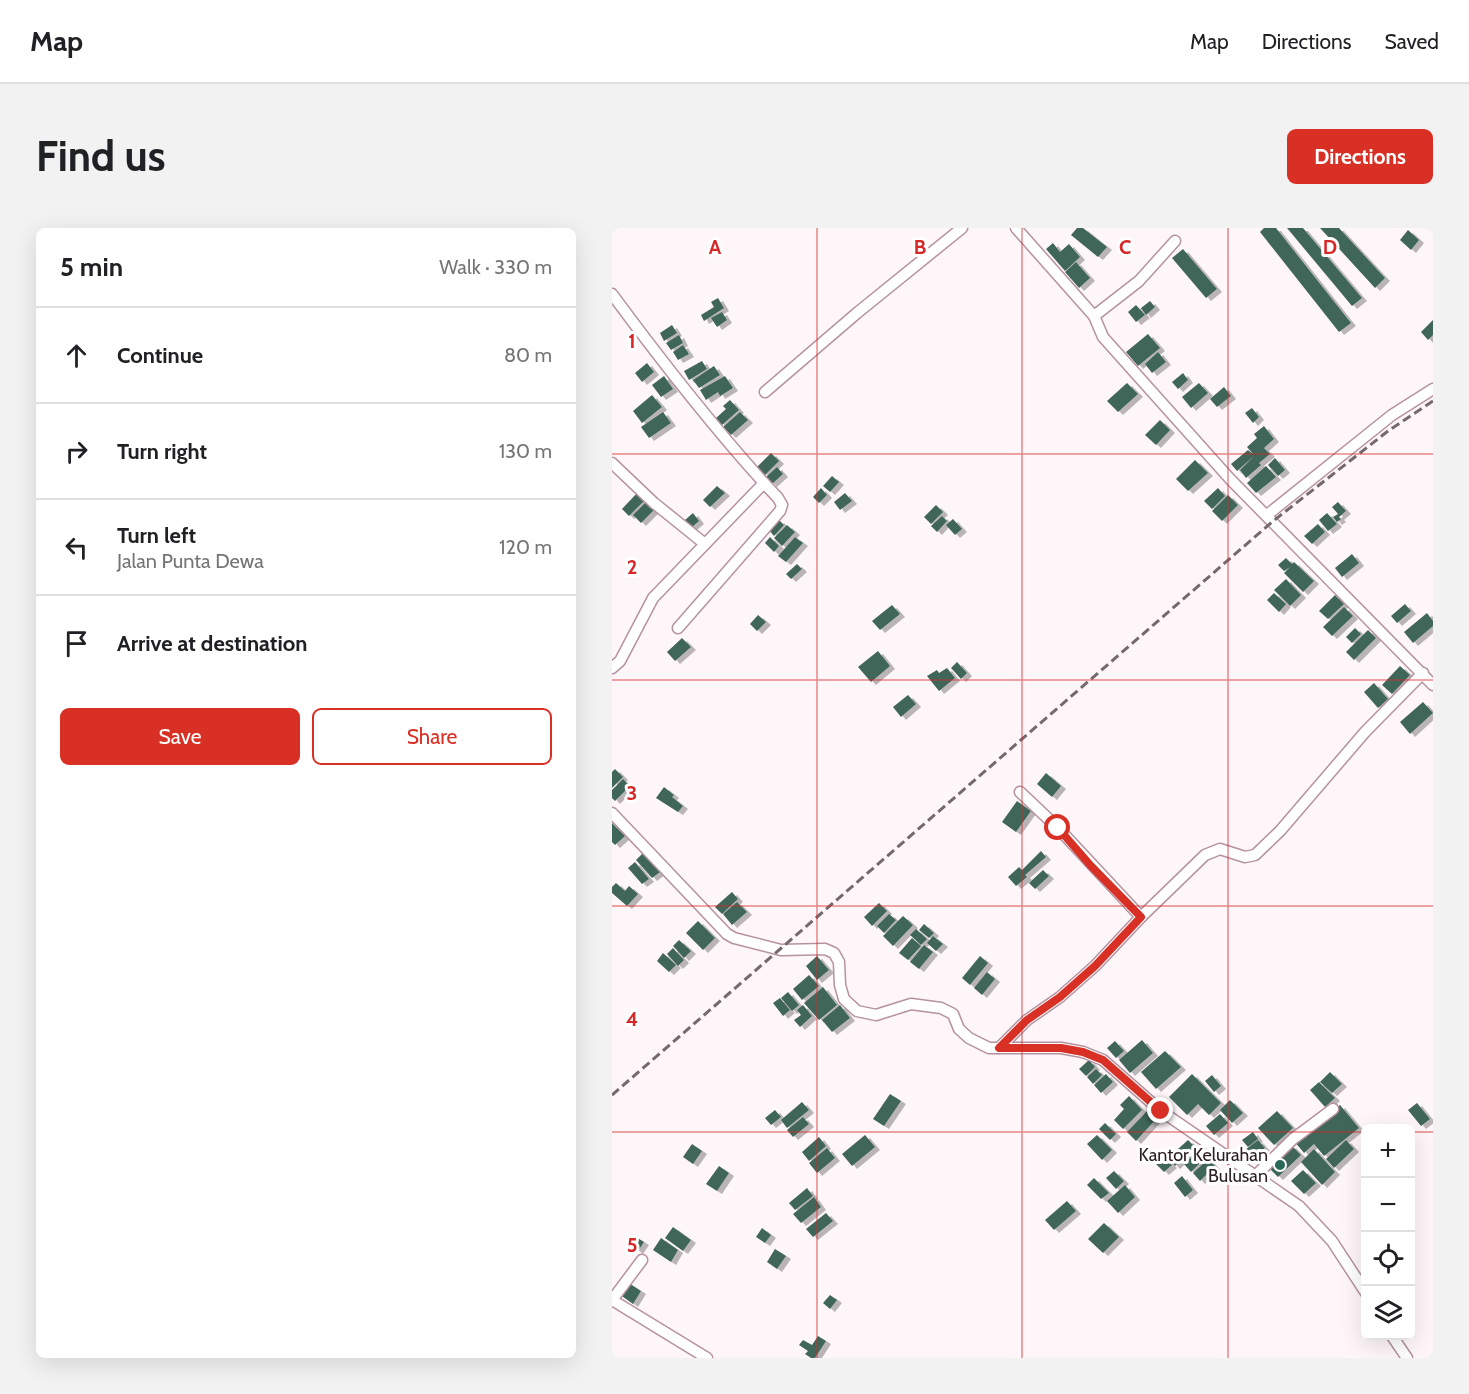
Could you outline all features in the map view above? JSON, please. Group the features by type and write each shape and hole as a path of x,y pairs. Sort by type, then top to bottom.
{"street":[{"path":"765,392 857,313 962,228"},
{"path":"1016,228 1094,316 1103,337 1230,479 1433,685"},
{"path":"1094,316 1139,281 1175,241"},
{"path":"612,294 732,448 782,505 780,511 678,628"},
{"path":"1267,515 1392,415 1433,389"},
{"path":"612,463 654,503 705,544"},
{"path":"612,668 620,661 653,598 764,483"},
{"path":"999,1048 1027,1020 1060,997 1095,966 1141,917 1205,855 1220,849 1245,857 1255,855 1280,831 1365,732 1423,673"},
{"path":"1020,792 1058,828 1141,917"},
{"path":"612,813 727,934 734,938 781,950 825,949 834,952 839,962 840,985 844,999 857,1011 876,1015 911,1004 941,1008 953,1014 959,1029 969,1038 989,1048 1061,1048 1083,1052 1103,1060 1161,1111 1299,1206 1332,1241 1361,1287"},
{"path":"1255,1176 1293,1139 1334,1109"},
{"path":"642,1260 612,1300 707,1358"},
{"path":"1395,1340 1407,1358"}],"building":[{"path":"1077,228 1083,228 1107,247 1098,257 1071,235"},
{"path":"1264,228 1276,228 1351,323 1339,332 1260,232"},
{"path":"1287,228 1303,228 1362,298 1352,306"},
{"path":"1320,228 1339,228 1385,278 1375,288"},
{"path":"1408,230 1419,240 1411,250 1400,240"},
{"path":"1053,243 1060,252 1069,244 1080,257 1065,271 1046,249"},
{"path":"1183,249 1217,289 1206,298 1172,258"},
{"path":"1076,262 1090,278 1079,288 1065,272"},
{"path":"718,298 724,308 704,321 701,315 714,307 711,302"},
{"path":"1150,301 1155,307 1146,315 1141,308"},
{"path":"1136,305 1145,315 1136,322 1128,312"},
{"path":"722,312 727,320 717,327 711,318"},
{"path":"1433,320 1433,335 1428,340 1421,332"},
{"path":"672,325 677,333 664,341 660,333"},
{"path":"1148,334 1160,348 1138,366 1126,352"},
{"path":"679,335 683,343 671,350 666,343"},
{"path":"683,345 689,354 678,360 673,352"},
{"path":"1158,352 1166,362 1152,373 1145,364"},
{"path":"702,361 707,369 689,380 684,371"},
{"path":"647,363 654,372 642,382 635,373"},
{"path":"714,366 720,375 699,388 693,380"},
{"path":"1183,373 1188,380 1178,389 1172,382"},
{"path":"664,376 673,389 661,397 652,385"},
{"path":"725,376 733,388 720,396 718,392 706,400 700,390"},
{"path":"1127,383 1138,394 1118,412 1107,401"},
{"path":"1199,383 1208,393 1191,408 1182,397"},
{"path":"1224,387 1231,396 1217,407 1210,399"},
{"path":"652,395 662,407 642,423 633,411"},
{"path":"730,400 739,410 722,425 716,418 726,409 723,406"},
{"path":"1252,408 1259,417 1253,423 1245,413"},
{"path":"663,412 671,423 649,438 641,427"},
{"path":"740,412 748,420 731,435 723,427"},
{"path":"1160,420 1170,430 1156,445 1145,435"},
{"path":"1264,426 1274,439 1264,448 1270,454 1246,478 1240,470 1254,456 1237,471 1231,464 1248,450 1253,454 1247,447 1257,438 1254,434"},
{"path":"771,453 779,461 765,475 757,467"},
{"path":"1275,458 1285,470 1278,476 1268,465"},
{"path":"1195,460 1208,473 1188,491 1176,479"},
{"path":"1266,466 1276,477 1256,493 1247,483"},
{"path":"777,467 783,474 772,484 766,477"},
{"path":"832,476 839,482 830,492 823,486"},
{"path":"717,486 725,493 710,507 703,500"},
{"path":"821,488 827,495 819,503 813,497"},
{"path":"1218,488 1225,496 1212,509 1204,501"},
{"path":"638,492 646,499 629,516 622,509"},
{"path":"845,493 852,501 840,510 834,502"},
{"path":"1228,495 1238,505 1222,521 1212,511"},
{"path":"646,502 654,510 641,523 633,515"},
{"path":"1338,502 1346,511 1337,522 1333,517 1338,514 1332,507"},
{"path":"936,505 943,512 931,524 924,517"},
{"path":"693,513 699,521 692,527 685,520"},
{"path":"1327,513 1337,524 1328,531 1319,520"},
{"path":"942,516 947,521 937,532 931,526"},
{"path":"953,519 962,529 955,535 946,525"},
{"path":"779,520 784,525 774,536 769,530"},
{"path":"1318,524 1325,532 1312,544 1304,536"},
{"path":"787,525 795,532 782,546 774,538"},
{"path":"770,537 779,546 774,552 765,543"},
{"path":"795,537 803,543 786,562 778,556"},
{"path":"1352,554 1359,563 1342,577 1335,568"},
{"path":"1286,558 1292,564 1294,562 1314,581 1303,592 1284,573 1290,567 1284,571 1278,565"},
{"path":"797,564 802,569 791,579 786,574"},
{"path":"1286,579 1301,595 1290,606 1274,590"},
{"path":"1274,593 1286,604 1279,612 1267,600"},
{"path":"1335,595 1344,604 1328,619 1319,611"},
{"path":"1405,604 1411,611 1397,623 1391,616"},
{"path":"892,605 900,614 880,630 872,621"},
{"path":"1344,607 1353,616 1332,636 1323,627"},
{"path":"1427,613 1433,621 1433,626 1413,643 1404,632"},
{"path":"758,615 766,622 757,631 750,624"},
{"path":"1355,628 1361,634 1352,643 1346,637"},
{"path":"1368,630 1376,638 1354,660 1346,652"},
{"path":"682,638 691,647 675,661 667,652"},
{"path":"878,651 890,666 871,682 858,667"},
{"path":"957,662 967,673 961,679 951,668"},
{"path":"1400,666 1410,675 1392,694 1382,685"},
{"path":"947,668 955,678 939,691 927,676 937,670 939,673"},
{"path":"1374,683 1388,699 1378,708 1364,692"},
{"path":"908,695 916,704 901,717 893,707"},
{"path":"1423,702 1433,713 1410,734 1400,722"},
{"path":"615,769 623,777 612,788 612,772"},
{"path":"1046,773 1061,786 1052,797 1037,784"},
{"path":"623,779 630,786 615,801 612,798 612,790"},
{"path":"664,787 683,806 678,812 656,798"},
{"path":"1017,801 1031,811 1016,832 1002,822"},
{"path":"612,823 625,836 615,845 612,842"},
{"path":"1041,851 1046,857 1016,886 1008,877 1019,867 1022,870"},
{"path":"643,853 660,872 652,878 636,860"},
{"path":"635,862 649,879 642,884 628,868"},
{"path":"1043,870 1049,876 1035,889 1029,883"},
{"path":"616,883 625,891 629,886 638,894 627,906 612,893 612,887"},
{"path":"732,892 738,899 722,914 715,907"},
{"path":"737,902 747,912 732,925 723,914"},
{"path":"879,903 887,911 872,926 864,917"},
{"path":"889,914 896,920 884,933 877,926"},
{"path":"903,916 913,925 893,946 883,936"},
{"path":"698,921 715,938 703,950 686,933"},
{"path":"924,924 934,933 929,938 919,930"},
{"path":"916,929 927,939 921,945 910,935"},
{"path":"933,936 943,944 936,951 927,943"},
{"path":"912,938 921,946 908,960 899,953"},
{"path":"679,940 691,951 684,958 673,946"},
{"path":"924,945 933,952 919,969 910,962"},
{"path":"673,948 684,960 678,966 667,954"},
{"path":"663,953 676,965 669,972 657,961"},
{"path":"817,956 829,970 817,980 806,966"},
{"path":"980,956 988,963 970,985 962,978"},
{"path":"987,972 995,979 982,995 974,988"},
{"path":"809,975 819,986 802,1000 793,989"},
{"path":"823,987 837,1005 819,1020 804,1003"},
{"path":"788,992 799,1005 792,1011 781,998"},
{"path":"780,998 790,1010 783,1016 773,1003"},
{"path":"803,1005 812,1016 800,1027 794,1020 801,1015 797,1010"},
{"path":"840,1005 850,1018 832,1032 822,1020"},
{"path":"1142,1040 1153,1053 1130,1073 1119,1060"},
{"path":"1115,1041 1124,1051 1116,1058 1107,1048"},
{"path":"1165,1051 1181,1067 1156,1089 1141,1072"},
{"path":"1089,1060 1095,1067 1086,1076 1079,1069"},
{"path":"1096,1069 1102,1075 1093,1084 1087,1077"},
{"path":"1330,1072 1342,1084 1332,1093 1320,1082"},
{"path":"1106,1074 1113,1082 1101,1093 1094,1085"},
{"path":"1192,1074 1221,1103 1209,1115 1198,1104 1187,1115 1169,1097"},
{"path":"1212,1075 1221,1086 1214,1092 1205,1081"},
{"path":"1319,1082 1335,1098 1325,1107 1310,1090"},
{"path":"890,1094 901,1101 884,1126 873,1119"},
{"path":"1129,1096 1142,1110 1123,1129 1114,1120 1124,1109 1120,1105"},
{"path":"1230,1100 1243,1113 1232,1123 1220,1110"},
{"path":"802,1102 809,1110 787,1128 781,1120"},
{"path":"1417,1103 1430,1119 1421,1126 1408,1110"},
{"path":"1340,1105 1359,1128 1324,1156 1314,1144 1304,1153 1294,1141"},
{"path":"775,1110 781,1117 771,1125 765,1118"},
{"path":"1148,1110 1157,1118 1136,1141 1127,1132"},
{"path":"1277,1111 1293,1128 1274,1145 1258,1128"},
{"path":"1220,1114 1228,1123 1214,1135 1206,1126"},
{"path":"803,1117 809,1124 793,1137 787,1130"},
{"path":"1105,1123 1116,1134 1110,1140 1099,1129"},
{"path":"1253,1132 1258,1139 1248,1147 1242,1140"},
{"path":"865,1135 875,1147 852,1166 842,1154"},
{"path":"1097,1135 1112,1150 1102,1160 1087,1144"},
{"path":"819,1137 826,1146 809,1161 802,1152"},
{"path":"1188,1140 1195,1147 1175,1166 1168,1158"},
{"path":"1258,1140 1265,1148 1251,1158 1245,1150"},
{"path":"1346,1140 1354,1149 1334,1168 1326,1159"},
{"path":"692,1144 702,1151 693,1164 683,1157"},
{"name":"Kantor Kelurahan Bulusan","path":"1291,1145 1301,1155 1278,1177 1268,1167"},
{"path":"827,1148 835,1158 817,1173 809,1163"},
{"path":"1201,1148 1208,1155 1191,1172 1184,1164"},
{"path":"1314,1149 1335,1172 1322,1185 1301,1162"},
{"path":"1160,1153 1172,1165 1164,1172 1152,1160"},
{"path":"1208,1159 1215,1166 1200,1181 1193,1173"},
{"path":"719,1166 729,1173 717,1191 706,1184"},
{"path":"1303,1170 1316,1183 1304,1194 1291,1181"},
{"path":"1114,1171 1124,1181 1116,1189 1106,1178"},
{"path":"1182,1176 1193,1190 1185,1197 1174,1183"},
{"path":"1094,1178 1109,1193 1101,1199 1087,1185"},
{"path":"1125,1185 1135,1197 1118,1213 1107,1201"},
{"path":"807,1188 813,1196 795,1210 789,1203"},
{"path":"814,1197 821,1207 801,1223 793,1214"},
{"path":"1067,1201 1076,1211 1054,1230 1045,1220"},
{"path":"826,1213 833,1221 813,1237 806,1229"},
{"path":"1104,1223 1119,1237 1103,1253 1088,1239"},
{"path":"673,1227 691,1240 683,1251 665,1238"},
{"path":"762,1228 771,1235 765,1243 756,1237"},
{"path":"636,1237 644,1242 638,1251 631,1245"},
{"path":"661,1238 678,1250 671,1262 653,1250"},
{"path":"775,1249 786,1256 777,1269 767,1262"},
{"path":"627,1282 641,1291 633,1304 619,1294"},
{"path":"830,1295 837,1300 830,1309 823,1303"},
{"path":"818,1336 826,1341 815,1358 811,1358 805,1354 808,1351 799,1345 803,1340 812,1345"}],"railway":[{"path":"612,1095 1272,522 1388,431 1433,401"}],"place":[{"name":"Kantor Kelurahan Bulusan","path":"1280,1165"}],"route":[{"path":"1058,828 1141,917 1095,966 1060,997 1027,1020 999,1048 1061,1048 1083,1052 1103,1060 1161,1111"}]}
